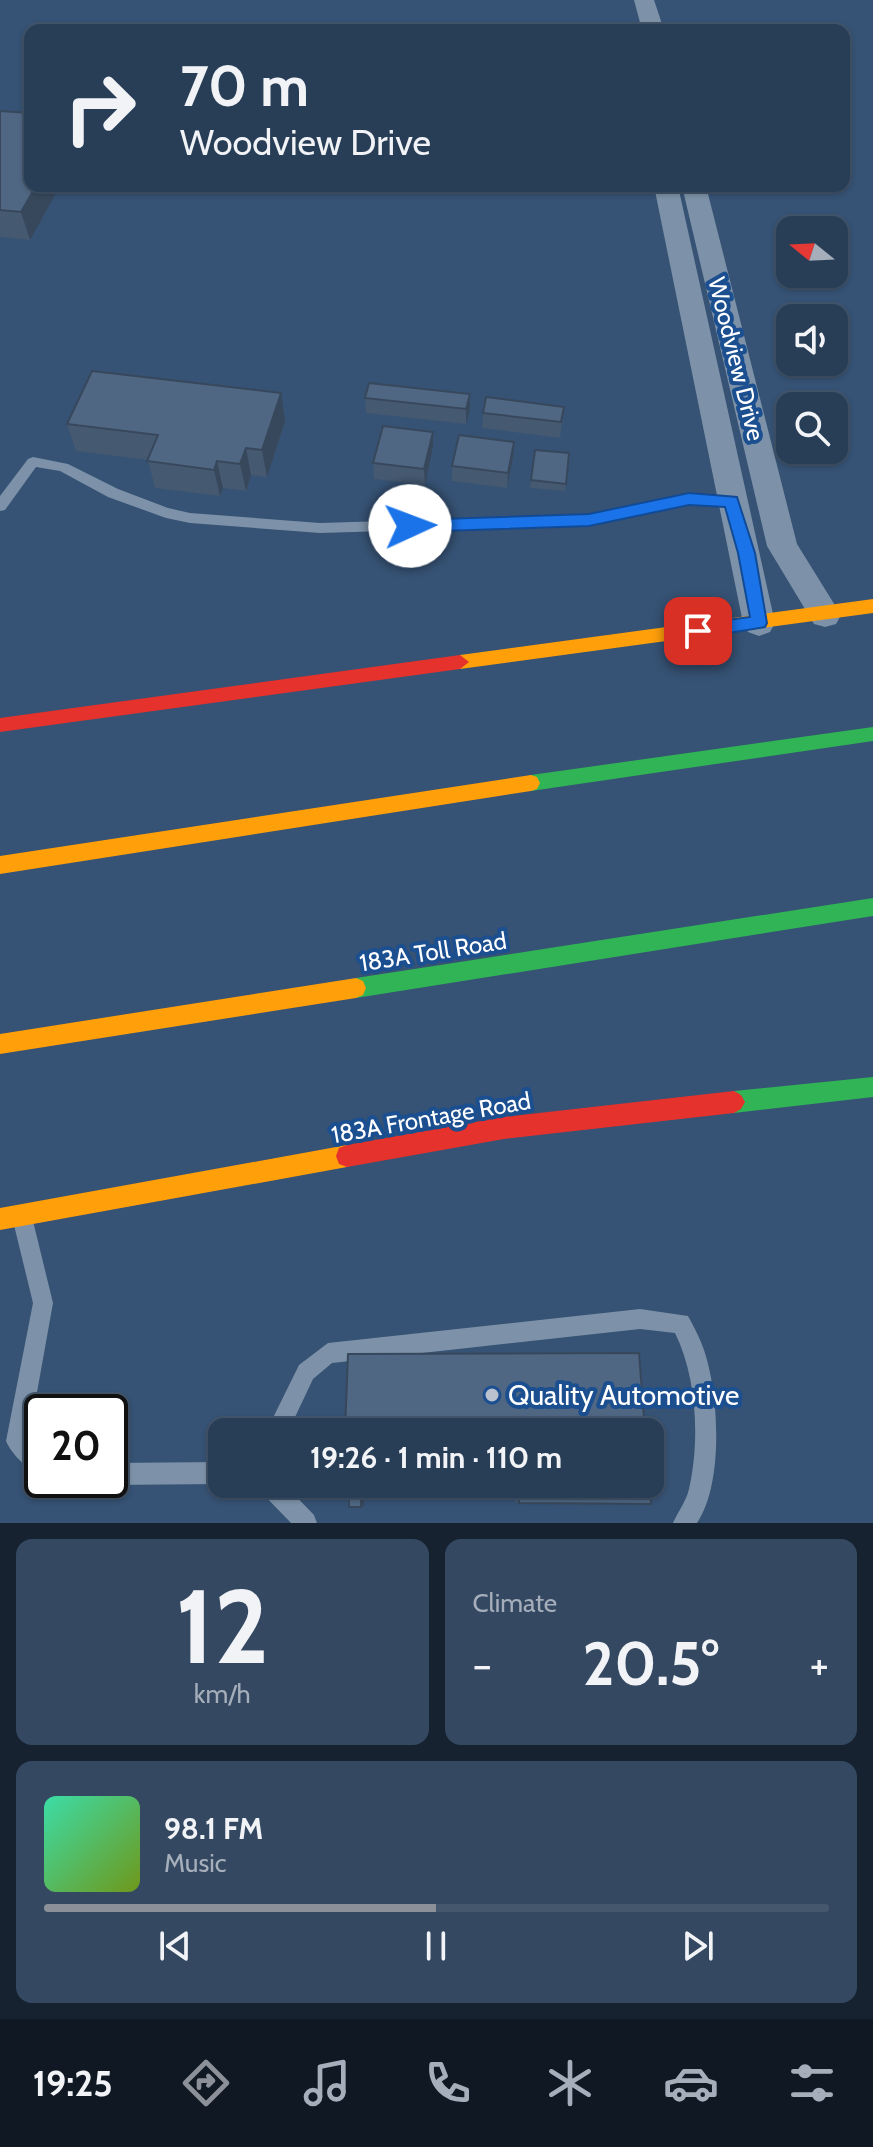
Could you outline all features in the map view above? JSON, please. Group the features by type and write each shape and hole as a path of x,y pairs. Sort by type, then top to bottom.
{"main road":[{"path":"0,725 825,615 873,606"},
{"path":"0,865 702,757 873,734"},
{"name":"183A Toll Road","path":"0,1044 873,907"},
{"name":"183A Frontage Road","path":"0,1219 504,1128 873,1087"}],"street":[{"path":"644,0 651,24"},
{"name":"Woodview Drive","path":"667,192 732,502 747,553 759,623"},
{"name":"Woodview Drive","path":"695,192 782,546 825,615"}],"lane":[{"path":"0,506 33,462 63,467 113,493 178,516 320,528 589,520 689,499 732,502"},
{"path":"22,1215 43,1303 26,1394"},
{"path":"284,1418 306,1372 328,1353 640,1319 681,1323 696,1355 707,1445 693,1514 684,1523"},
{"path":"24,1404 17,1441 24,1448"},
{"path":"128,1474 208,1473"},
{"path":"282,1498 306,1523"}],"building":[{"path":"0,111 24,113 24,192 33,192 21,212 0,210"},
{"path":"92,371 281,393 262,450 246,448 240,464 217,461 214,470 147,461 158,435 67,424"},
{"path":"369,383 470,394 466,409 365,398"},
{"path":"486,397 564,407 561,422 483,413"},
{"path":"383,426 433,432 424,469 373,463"},
{"path":"459,435 514,442 508,473 452,466"},
{"path":"535,450 569,453 566,484 531,480"},
{"name":"Quality Automotive","path":"639,1353 644,1418 346,1418 348,1354"},
{"path":"349,1498 361,1498 361,1507 349,1507"},
{"path":"519,1498 650,1498 651,1504 519,1503"}],"traffic: fast":[{"path":"531,783 873,734"},
{"path":"356,988 873,907"},
{"path":"734,1102 873,1087"}],"traffic: slow":[{"path":"460,662 873,606"},
{"path":"0,865 531,783"},
{"path":"0,1044 356,988"},
{"path":"0,1219 347,1156"}],"traffic: jam":[{"path":"0,725 460,662"},
{"path":"347,1156 504,1128 734,1102"}],"place":[{"name":"Quality Automotive","path":"492,1395"}],"route":[{"path":"410,526 589,520 689,499 732,502 747,553 759,623 698,631"}]}
